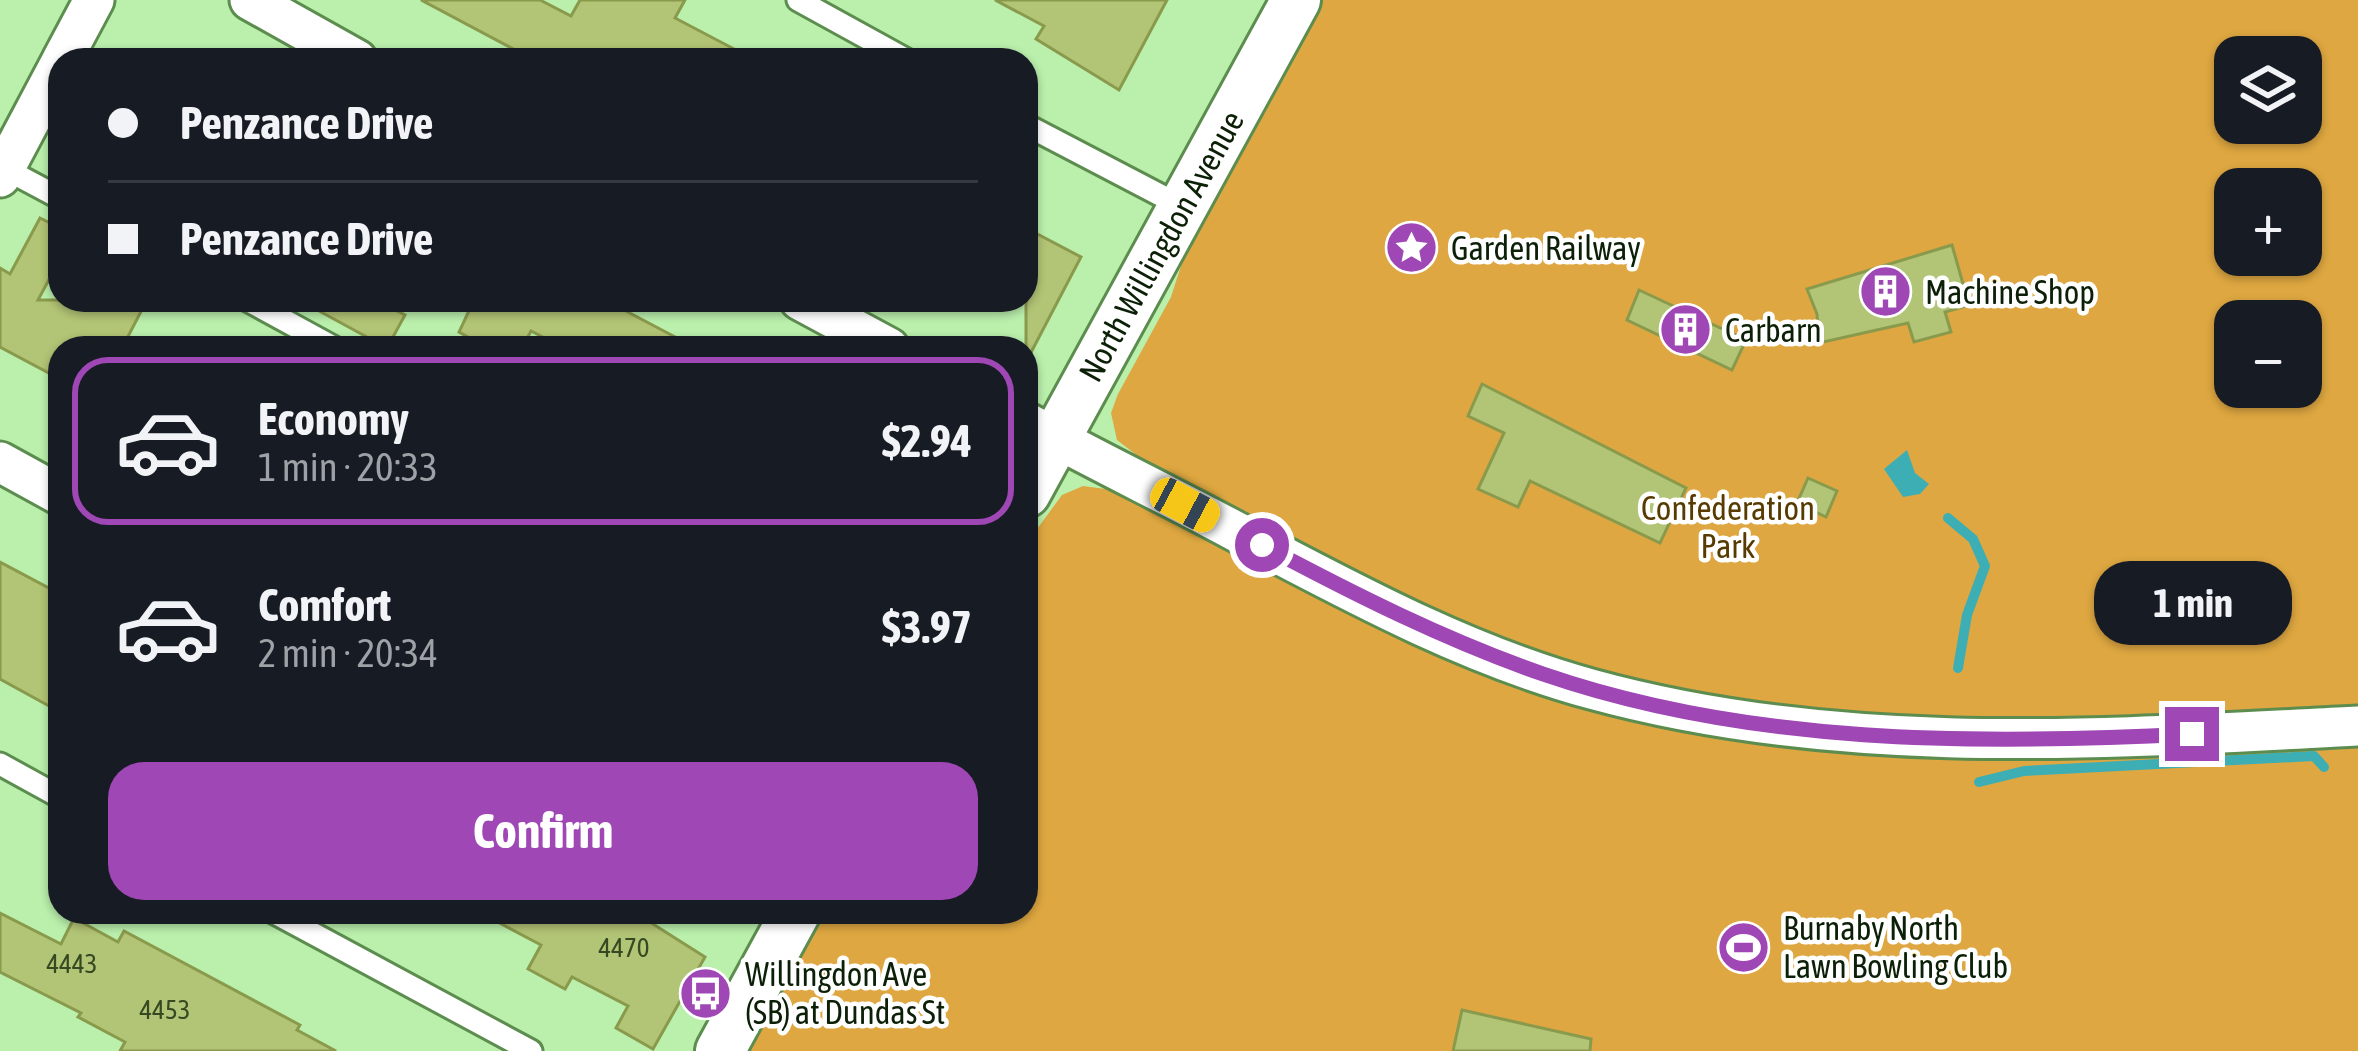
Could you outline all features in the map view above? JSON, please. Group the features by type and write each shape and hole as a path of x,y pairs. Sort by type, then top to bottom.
{"street":[{"path":"68,48 94,0"},
{"path":"250,0 336,48"},
{"name":"North Willingdon Avenue","path":"1041,430 1183,208 1296,0"},
{"path":"2,170 48,86"},
{"path":"822,312 867,336"},
{"path":"1041,430 1411,620 1542,674 1660,706 1834,731 1948,739 2358,726"},
{"path":"0,462 48,488"},
{"path":"720,1051 789,924"}],"lane":[{"path":"798,0 886,48"},
{"path":"1038,130 1183,208"},
{"path":"2,170 48,192"},
{"path":"269,312 313,336"},
{"path":"0,764 48,790"},
{"path":"295,924 531,1051"}],"green space":[{"name":"Confederation Park","path":"1319,0 2358,0 2358,1051 741,1051 811,924 1038,924 1038,528 1062,495 1083,486 1113,490 1152,467 1117,440 1111,413 1171,297 1189,241"}],"water":[{"path":"1907,450 1915,473 1929,484 1920,494 1903,497 1884,469"}],"building":[{"path":"421,0 540,0 571,16 580,0 685,0 675,18 732,48 511,48"},
{"path":"995,0 1167,0 1119,90 1036,39 1044,26"},
{"path":"40,218 48,222 48,281 38,300 48,300 48,312 141,312 128,336 48,336 48,373 0,347 0,268 10,274"},
{"path":"1038,234 1081,257 1038,339 1026,336 1026,312 1038,312"},
{"name":"Machine Shop","path":"1952,245 1969,305 1945,312 1951,332 1914,342 1908,323 1819,343 1817,314 1807,289"},
{"name":"Carbarn","path":"1639,290 1746,340 1732,370 1627,320"},
{"path":"321,312 405,315 394,336 365,336"},
{"path":"468,312 628,312 673,336 541,336 531,331 528,336 466,336 459,332"},
{"path":"1482,384 1686,488 1660,543 1530,481 1518,507 1478,489 1504,433 1468,416"},
{"path":"1808,478 1837,491 1826,517 1797,503"},
{"path":"0,562 48,588 48,705 0,679"},
{"path":"0,913 61,944 71,924 85,924 118,942 124,931 300,1025 297,1030 336,1051 120,1051 125,1042 78,1017 81,1013 0,972"},
{"path":"502,924 653,924 705,957 653,1049 616,1028 628,1006 572,977 565,989 528,969 541,945"},
{"path":"1462,1010 1591,1039 1590,1051 1453,1051"}],"waterway":[{"path":"1948,518 1973,539 1985,566 1967,615 1958,668"},
{"path":"1979,782 2024,771 2314,756 2324,767"}],"place":[{"name":"Garden Railway","path":"1412,248"},
{"name":"Machine Shop","path":"1886,292"},
{"name":"Carbarn","path":"1686,330"},
{"name":"Burnaby North Lawn Bowling Club","path":"1744,947"},
{"name":"Willingdon Ave (SB) at Dundas St","path":"706,993"}],"route":[{"path":"1262,545 1411,620 1497,656 1542,674 1660,706 1734,719 1906,737 2025,740 2192,734"}]}
